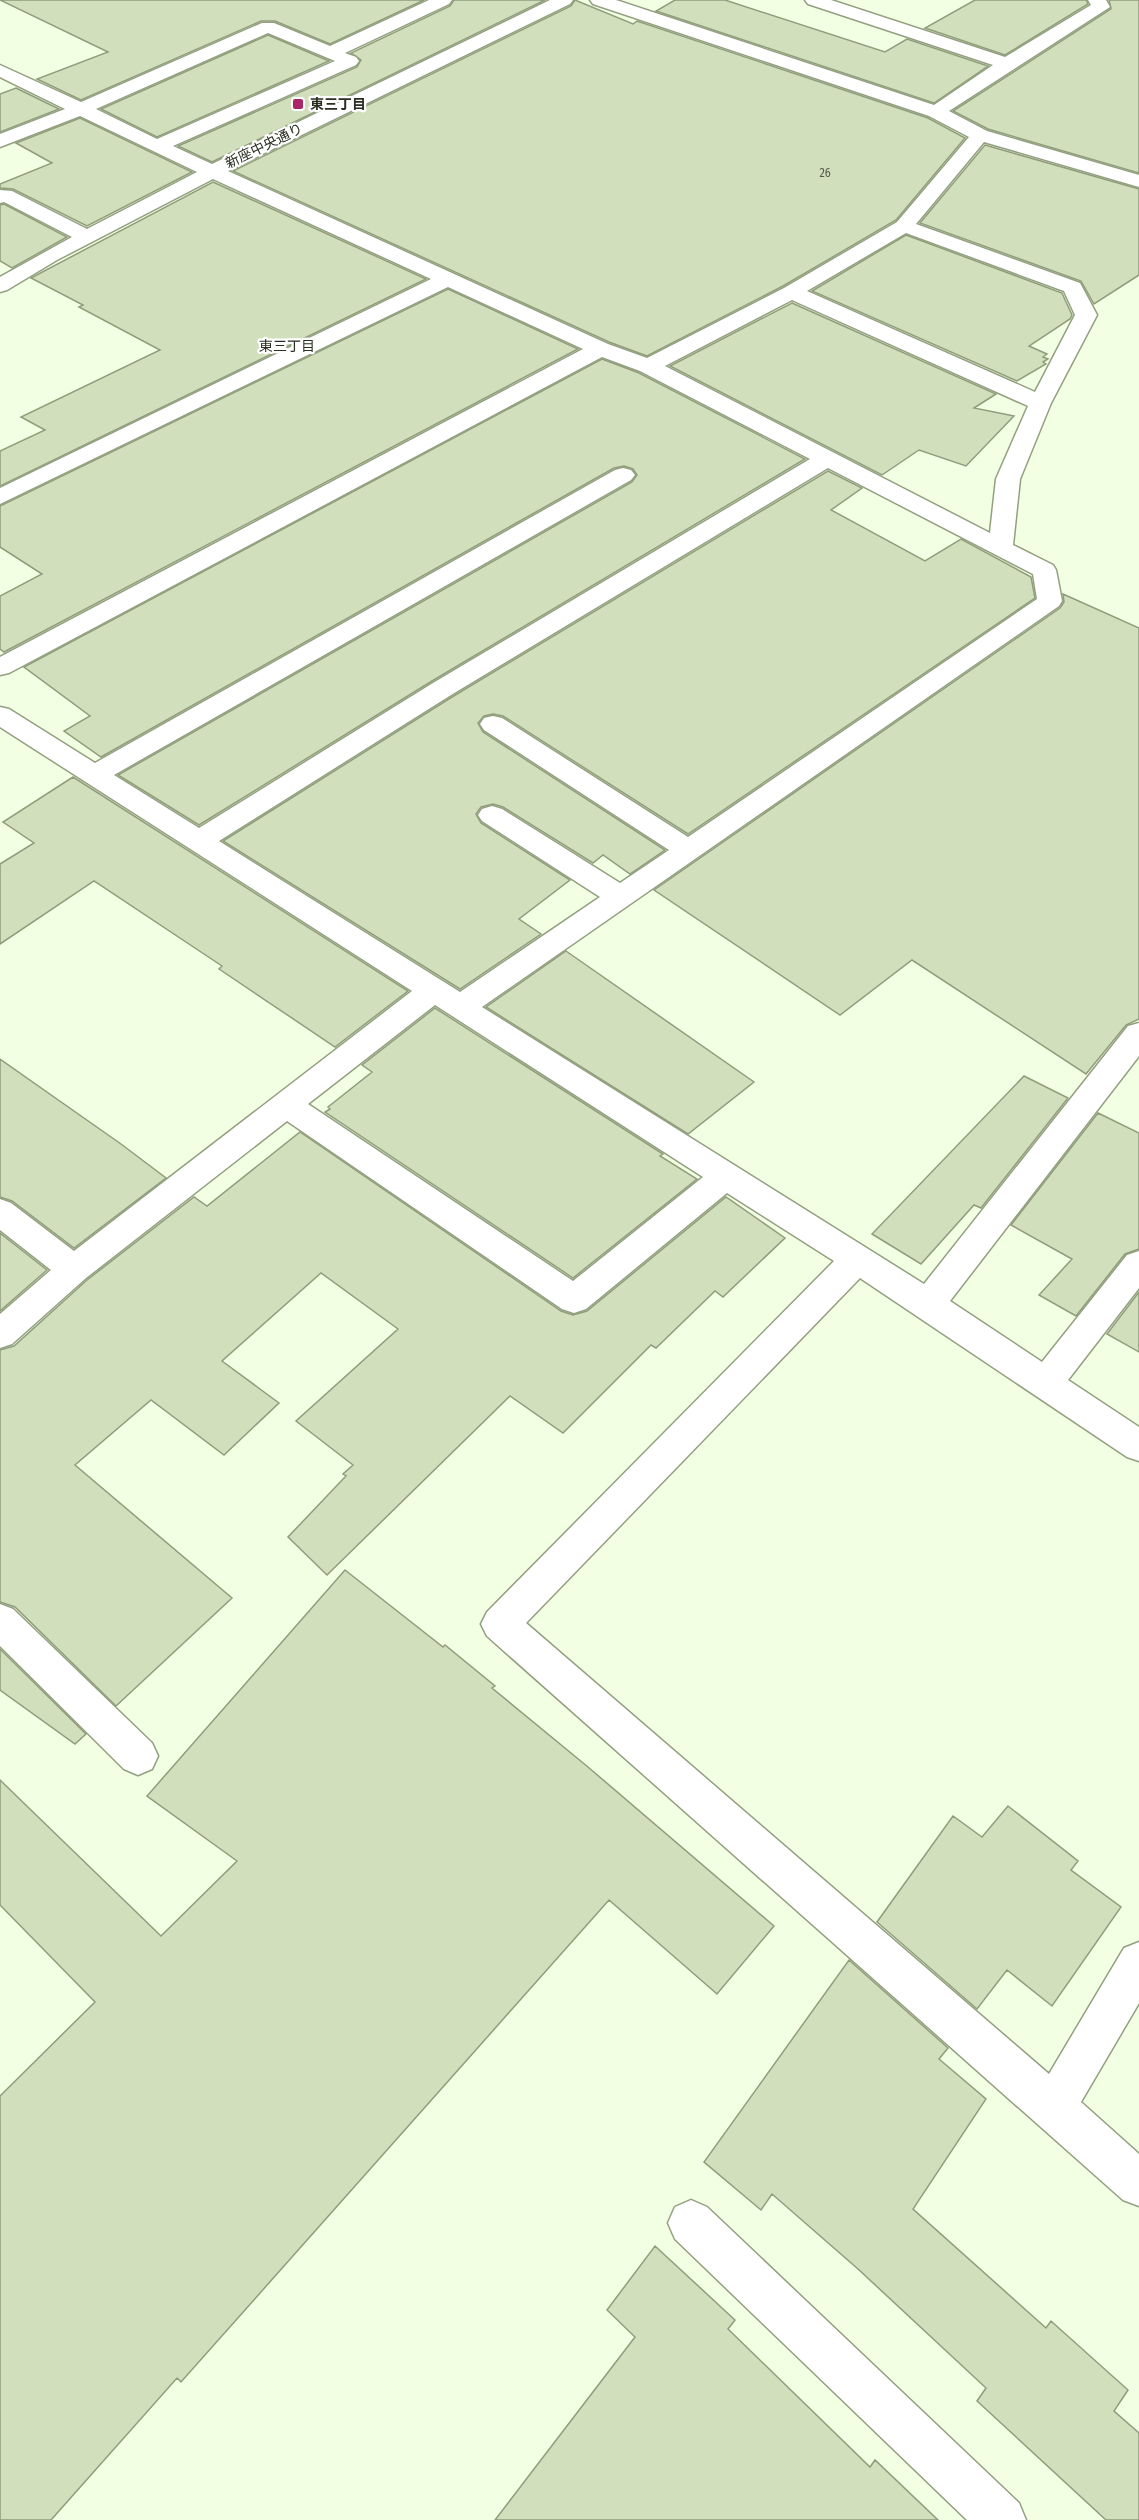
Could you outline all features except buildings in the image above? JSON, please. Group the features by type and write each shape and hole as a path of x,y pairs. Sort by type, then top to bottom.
{"street":[{"path":"332,52 443,0"},
{"name":"新座中央通り","path":"0,286 86,236 214,171 564,0"},
{"path":"599,0 936,112 980,135 1139,181"},
{"path":"814,0 1007,64"},
{"path":"936,112 1007,64 1101,8 1097,0"},
{"path":"0,141 81,109 268,27 350,61 157,146"},
{"path":"4,75 600,349 648,366 1044,570 1050,601 460,1007"},
{"path":"648,366 791,292 904,226 980,135"},
{"path":"0,197 5,195 86,236"},
{"path":"904,226 1073,287 1086,315 1040,403 1008,479 1001,546"},
{"path":"0,497 447,279"},
{"path":"791,292 1040,403"},
{"path":"0,667 600,349"},
{"path":"199,841 442,689 828,458"},
{"path":"94,775 623,475"},
{"path":"0,715 928,1304 1139,1446"},
{"path":"493,724 689,850"},
{"path":"492,815 621,897"},
{"path":"0,1334 74,1269 434,990"},
{"path":"928,1304 1139,1034"},
{"path":"286,1104 574,1299 726,1176"},
{"path":"0,1212 74,1269"},
{"path":"857,1259 500,1624 1054,2106 1139,2184"},
{"path":"1046,1383 1139,1264"},
{"path":"0,1621 138,1756"},
{"path":"1054,2106 1139,1963"},
{"path":"692,2223 1002,2520"}],"place":[{"name":"東三丁目","path":"298,104"}],"district":[{"name":"東三丁目","path":"287,346"}]}
